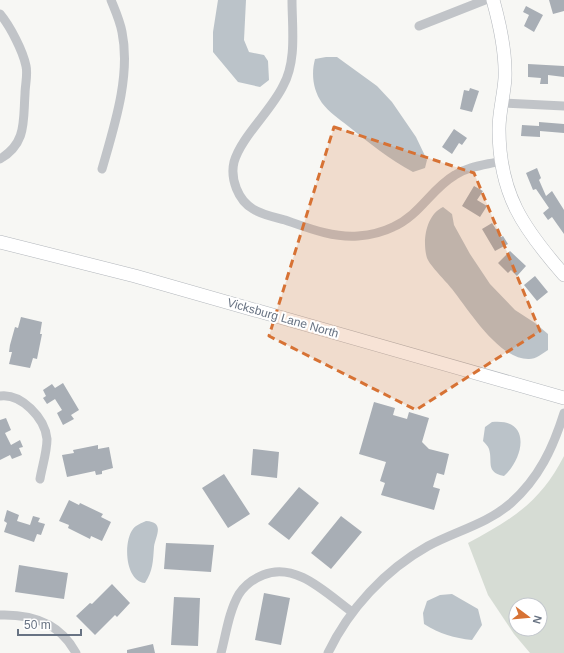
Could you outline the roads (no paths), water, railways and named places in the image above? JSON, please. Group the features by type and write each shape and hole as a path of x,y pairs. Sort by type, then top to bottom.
{"main road":[{"path":"493,0 500,24 504,49 505,76 499,128 501,161 511,201 522,223 536,244 564,275"},
{"name":"Vicksburg Lane North","path":"0,242 135,276 564,398"}],"street":[{"path":"102,169 118,112 124,58 122,31 111,0"},
{"path":"292,0 292,44 289,73 276,98 237,154 233,168 234,183 241,197 253,209 320,231 339,235 357,236 376,233 393,227 410,218 423,206 443,183 466,168 501,161"},
{"path":"419,26 485,0"},
{"path":"0,14 9,28 23,58 27,75 24,125 21,137 14,148 0,159"},
{"path":"503,103 564,106"},
{"path":"0,396 15,397 23,402 44,428 46,442 40,480"},
{"path":"328,653 352,612 388,574 428,546 492,517 510,504 527,488 551,450 564,412"},
{"path":"221,653 239,595 246,585 267,573 280,571 303,577 352,612"},
{"path":"0,615 31,617 51,625 70,642 76,653"}]}
